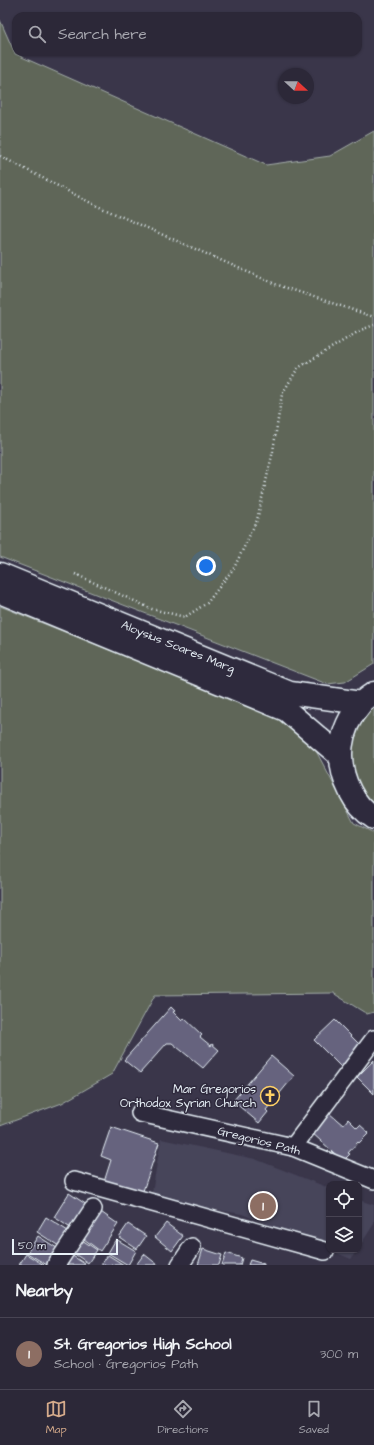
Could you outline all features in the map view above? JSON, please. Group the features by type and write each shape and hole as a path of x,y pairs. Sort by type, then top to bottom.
{"main road":[{"name":"Aloysius Soares Marg","path":"2,584 290,693 367,698"},
{"name":"Aloysius Soares Marg","path":"51,603 286,710 340,756"},
{"path":"367,698 349,719 342,737 340,756 344,779 355,800 374,818"}],"street":[{"path":"293,1147 374,1039"},
{"name":"Gregorios Path","path":"140,1113 293,1147 374,1180"},
{"path":"74,1181 325,1251"},
{"path":"56,1265 93,1209"},
{"path":"180,1265 192,1247"}],"path":[{"path":"0,156 95,205 275,284 374,317"},
{"path":"75,574 152,609 185,617 207,603 234,568 258,520 273,451 282,394 298,368 361,330 374,325"}],"shaded area":[{"path":"161,1139 255,1159 326,1187 326,1249 242,1214 151,1199"},
{"path":"362,1201 374,1205 374,1224 362,1242"},
{"path":"336,1253 355,1253 351,1259"}],"green space":[{"path":"0,20 12,47 12,56 20,56 266,165 330,156 374,131 374,664 345,682 327,684 0,557"},
{"path":"0,606 281,719 314,747 354,823 374,833 374,1012 367,1014 333,993 155,995 112,1074 62,1103 0,1126"},
{"path":"374,707 374,803 365,794 358,783 352,757 354,738 357,729 367,713"}],"building":[{"path":"171,1007 175,1011 173,1012 182,1021 184,1018 202,1035 200,1037 211,1046 212,1044 219,1050 203,1068 172,1043 167,1043 140,1073 124,1060"},
{"path":"335,1020 362,1047 341,1067 314,1040"},
{"path":"271,1056 294,1076 266,1110 268,1112 259,1123 233,1101"},
{"path":"374,1060 374,1094 357,1077"},
{"path":"329,1113 343,1125 348,1119 357,1128 360,1125 369,1133 359,1143 358,1142 343,1161 311,1132"},
{"path":"111,1127 159,1143 141,1197 103,1185 111,1160 101,1156"},
{"path":"69,1193 87,1205 72,1229 54,1217"},
{"path":"98,1210 118,1224 100,1251 80,1236"},
{"path":"46,1217 68,1231 59,1246 37,1232"},
{"path":"166,1223 183,1236 172,1251 155,1237"},
{"path":"128,1224 146,1236 137,1249 119,1237"},
{"path":"38,1236 60,1250 50,1265 47,1265 27,1253"},
{"path":"79,1238 97,1250 88,1263 70,1251"},
{"path":"116,1239 136,1251 128,1265 108,1253"},
{"path":"203,1249 222,1255 219,1265 198,1265"},
{"path":"68,1253 85,1264 85,1265 61,1265"},
{"path":"226,1253 242,1258 240,1265 222,1265"},
{"path":"26,1254 44,1265 19,1265"},
{"path":"144,1254 158,1265 136,1265"},
{"path":"108,1255 124,1265 101,1265"},
{"path":"250,1260 264,1264 264,1265 248,1265"}],"place":[{"name":"Mar Gregorios Orthodox Syrian Church","path":"270,1096"},
{"name":"St. Gregorios High School","path":"263,1206"}]}
